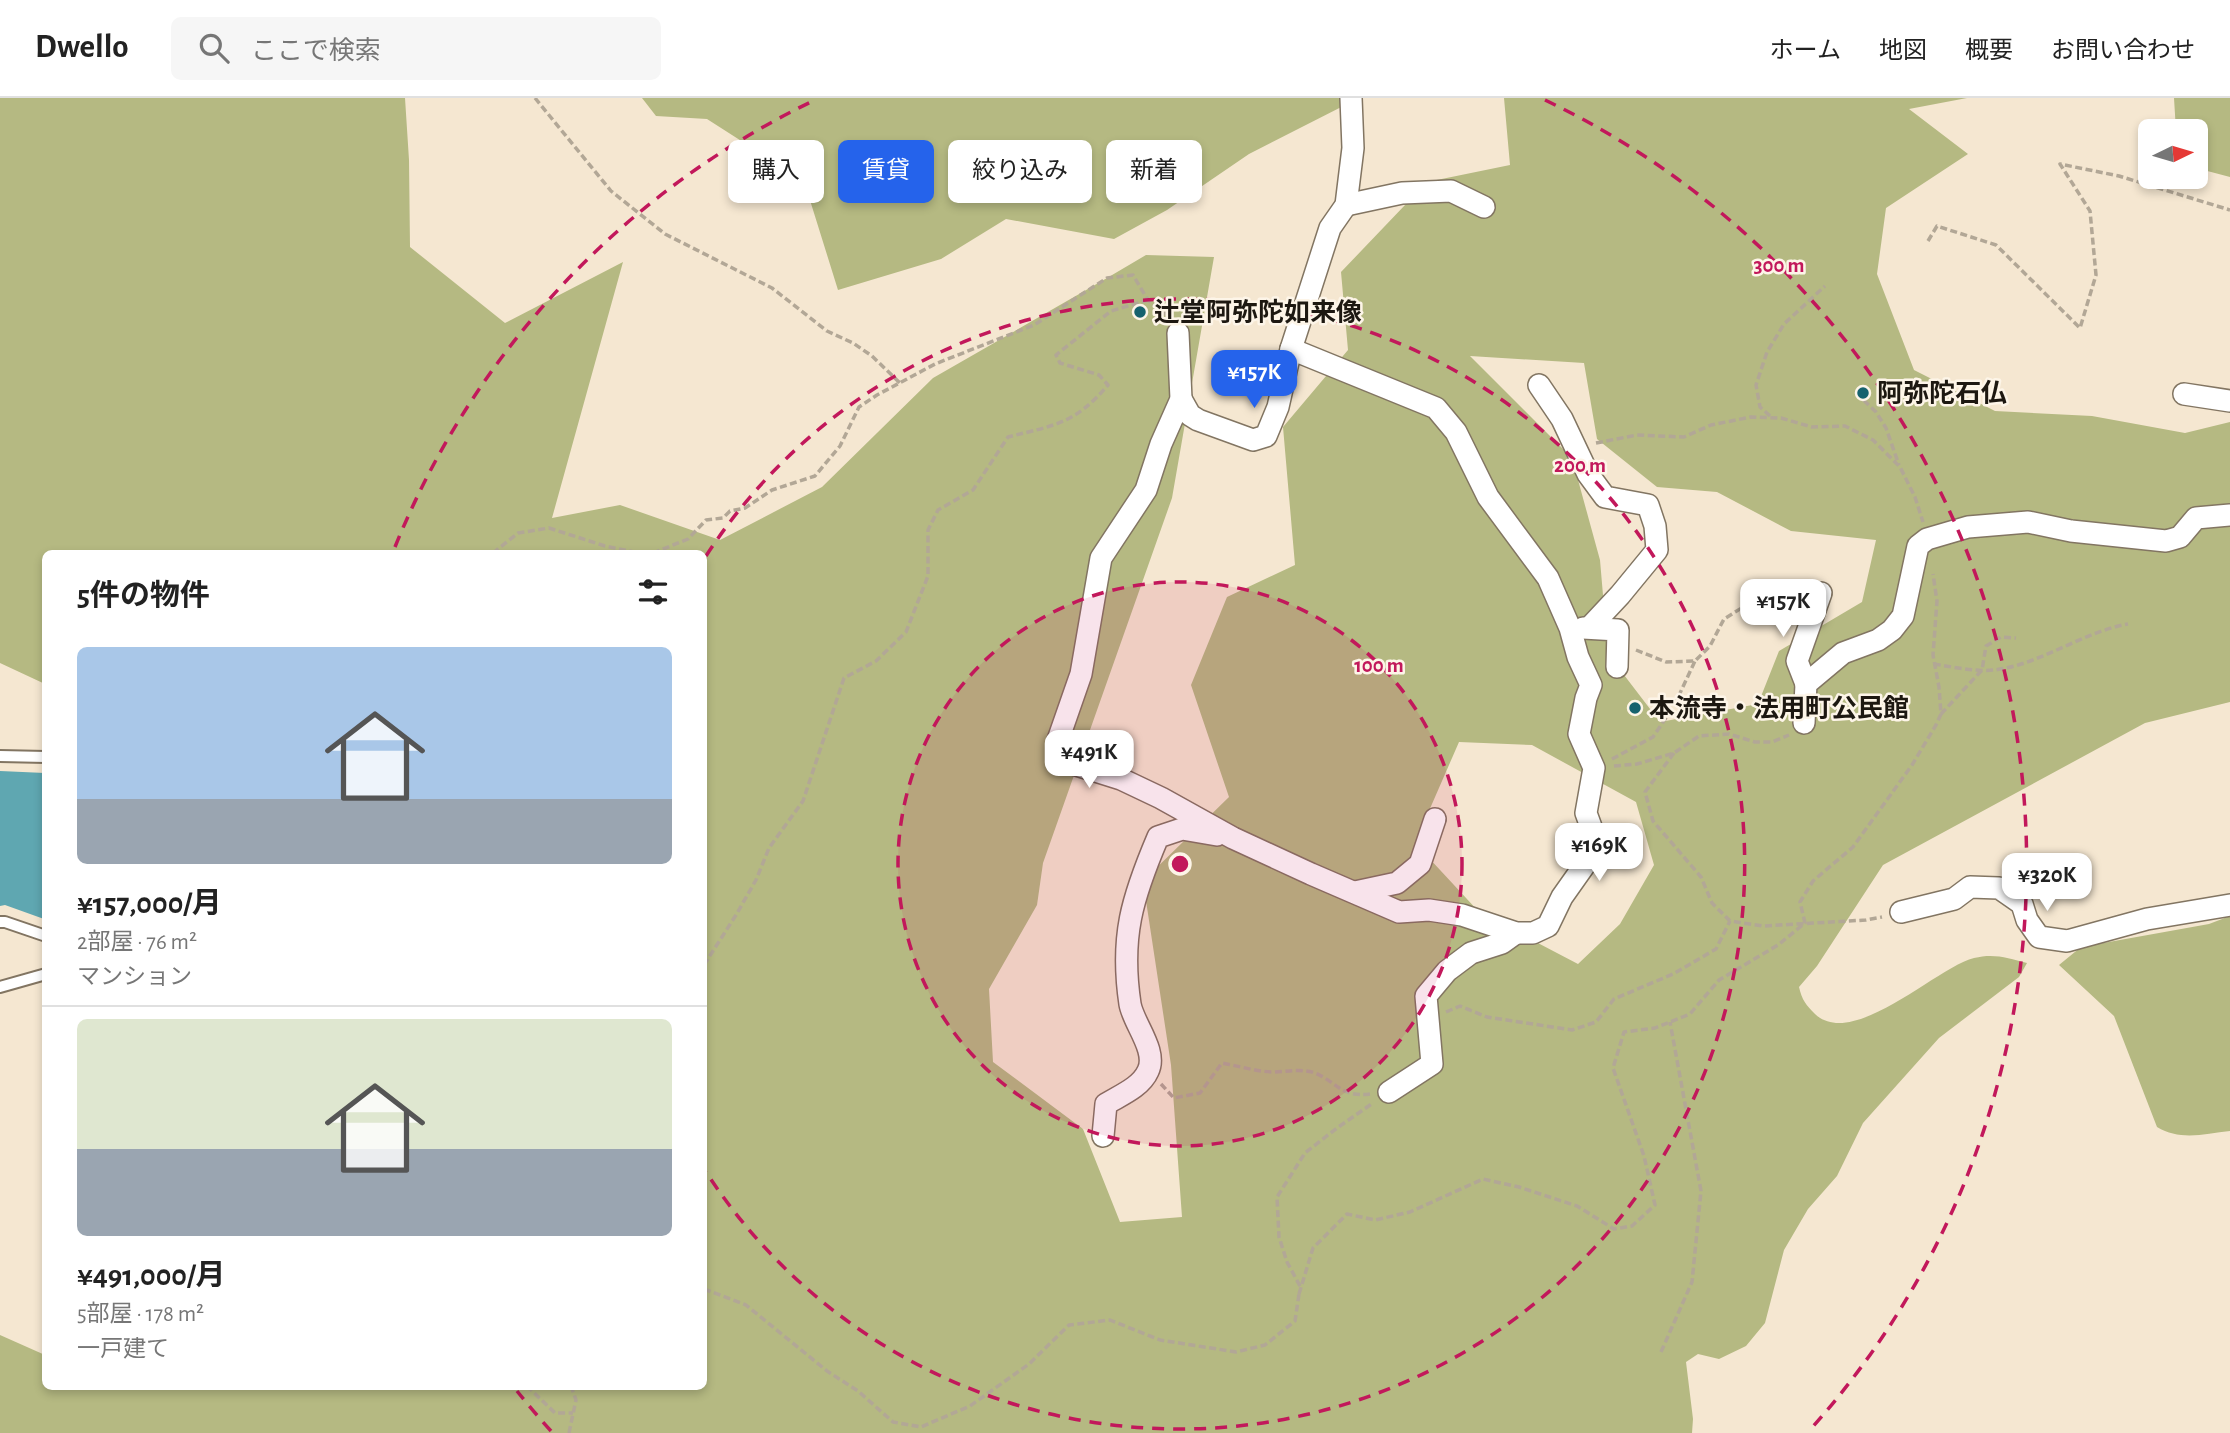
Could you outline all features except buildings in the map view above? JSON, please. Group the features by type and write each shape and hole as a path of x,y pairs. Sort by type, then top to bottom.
{"street":[{"path":"1181,399 1190,415 1198,420 1253,440 1266,436 1278,407 1291,349 1330,228 1346,205 1353,148 1351,98"},
{"path":"1346,205 1402,193 1451,191 1485,207"},
{"path":"1178,333 1181,399 1161,444 1146,490 1101,558 1082,674 1058,740 1067,762 1121,779 1233,838 1399,912 1429,910 1462,915 1516,933 1533,933 1548,926 1562,897 1598,846 1586,813 1594,768 1579,734 1591,685 1578,657 1580,628 1548,578 1488,497 1456,432 1436,408 1291,349"},
{"path":"1539,385 1562,419 1588,474 1605,497 1648,505 1655,526 1657,550 1620,595 1580,628"},
{"path":"2184,394 2230,401"},
{"path":"1806,684 1843,653 1878,640 1892,630 1903,616 1918,546 1927,539 1968,527 2028,522 2071,531 2166,541 2180,537 2196,518 2230,515"},
{"path":"1804,723 1806,684 1797,661 1821,593"},
{"path":"1580,628 1618,630 1617,667"},
{"path":"1354,892 1397,883 1420,864 1435,819"},
{"path":"1103,1136 1106,1104 1134,1088 1149,1071 1150,1061 1145,1038 1130,1008 1125,961 1128,919 1138,884 1158,837 1182,829 1233,838"},
{"path":"1901,912 1954,899 1970,887 1999,888 2022,904 2027,920 2039,937 2067,941 2147,919 2230,905"},
{"path":"1389,1092 1432,1064 1426,996 1447,971 1471,953 1502,943 1516,933"}],"lane":[{"path":"0,756 42,757"},
{"path":"0,922 42,935"},
{"path":"0,987 42,975"}],"path":[{"path":"535,98 611,191 665,234 772,288 827,331 853,343 872,356 900,383"},
{"path":"1928,240 1937,226 1996,245 2080,328 2096,275 2090,211 2060,164 2119,176 2230,210"},
{"path":"660,550 688,539 706,520 723,518 730,511 745,508 772,490 815,475 840,446 859,407 935,365 1034,325 1107,278 1133,275 1148,300 1167,314 1178,333"},
{"path":"1772,418 1760,407 1756,384 1768,352 1784,324 1825,286"},
{"path":"707,960 743,904 769,848 803,801 844,678 876,662 906,632 928,576 928,530 938,510 973,490 1008,436 1066,422 1091,405 1108,386 1099,375 1060,363 1056,355 1111,312 1148,300"},
{"path":"1856,393 1876,412 1886,428 1900,467 1915,497 1927,539 1937,601 1934,664 1941,714"},
{"path":"1574,446 1637,435 1684,437 1711,425 1751,417 1781,418 1812,427 1845,426 1873,440 1900,467"},
{"path":"497,550 518,533 549,528 624,550"},
{"path":"1594,768 1653,737 1674,706 1695,661 1710,646 1724,619 1748,604 1793,594 1821,593"},
{"path":"1934,664 1982,670 2015,666 2108,627 2128,624"},
{"path":"1805,923 1800,902 1813,881 1853,847 1912,765 1941,714 1982,670 1986,646 2001,637 2016,638"},
{"path":"1617,667 1635,649 1666,662 1695,661"},
{"path":"1594,768 1637,764 1674,753 1699,736 1728,733 1755,742 1772,742 1789,735 1804,723"},
{"path":"1674,753 1645,792 1653,821 1701,877 1712,903 1730,921 1763,926 1866,920 1901,912"},
{"path":"1444,1013 1460,1006 1487,1017 1572,1030 1596,1022 1614,999 1673,974 1716,949 1730,921"},
{"path":"1299,1294 1313,1248 1346,1214 1375,1220 1410,1212 1483,1179 1519,1187 1577,1206 1614,1229 1632,1226 1655,1205 1644,1156 1613,1068 1624,1032 1655,1028 1690,1014 1719,980 1777,945 1805,923"},
{"path":"1661,1352 1692,1282 1701,1191 1670,1022"},
{"path":"1149,1071 1174,1098 1200,1093 1222,1063 1270,1072 1297,1070 1316,1074 1339,1090 1360,1095 1389,1092"},
{"path":"707,1290 746,1305 827,1371 858,1391 893,1422 921,1427 970,1406 1029,1364 1069,1325 1110,1320 1160,1340 1236,1352 1265,1345 1295,1321 1300,1285 1287,1262 1279,1237 1278,1197 1306,1153 1336,1128 1389,1092"},
{"path":"531,1390 555,1413 573,1413"},
{"path":"569,1433 576,1400 572,1390"}],"green space":[{"path":"0,98 405,98 410,247 505,323 623,262 552,518 620,505 720,540 822,487 933,378 1146,255 1214,257 1172,498 1043,863 1037,905 989,989 993,1062 1083,1129 1120,1222 1182,1217 1171,1065 1143,881 1229,797 1191,685 1227,597 1295,565 1283,427 1348,350 1341,272 1427,182 1510,165 1504,98 1967,98 1909,109 1968,154 1886,208 1877,274 1914,370 1995,411 2092,416 2185,433 2230,422 2230,702 2145,723 1883,865 1817,966 1799,987 1805,1002 1815,1014 1831,1022 1851,1022 1895,1003 1958,964 1974,958 1995,956 2027,963 2019,977 1939,1038 1863,1123 1837,1176 1808,1209 1784,1250 1765,1323 1746,1346 1719,1359 1698,1354 1686,1362 1693,1419 1692,1433 0,1433 0,1335 42,1354 42,1390 707,1390 707,550 42,550 42,683 0,663","holes":["1470,356 1584,363 1597,439 1657,487 1717,492 1791,531 1876,540 1862,602 1779,651 1758,704 1660,722 1608,654 1600,560 1572,458","1459,742 1532,745 1636,802 1654,865 1620,924 1578,964 1479,912 1415,843"]},
{"path":"642,98 1359,98 1249,154 1202,186 1202,140 1106,140 1106,203 1177,203 1114,239 1006,219 941,259 838,290 811,203 824,203 824,140 740,140 707,119 656,116"},
{"path":"2174,98 2230,98 2230,177 2208,171 2208,119 2175,119"},
{"path":"2230,916 2230,1131 2174,1134 2157,1127 2114,1016 2059,965 2081,947 2209,924"}],"water":[{"path":"0,771 42,773 42,918 5,905 0,906"}],"place":[{"name":"辻堂阿弥陀如来像","path":"1140,312"},
{"name":"阿弥陀石仏","path":"1863,393"},
{"name":"本流寺・法用町公民館","path":"1635,708"}]}
